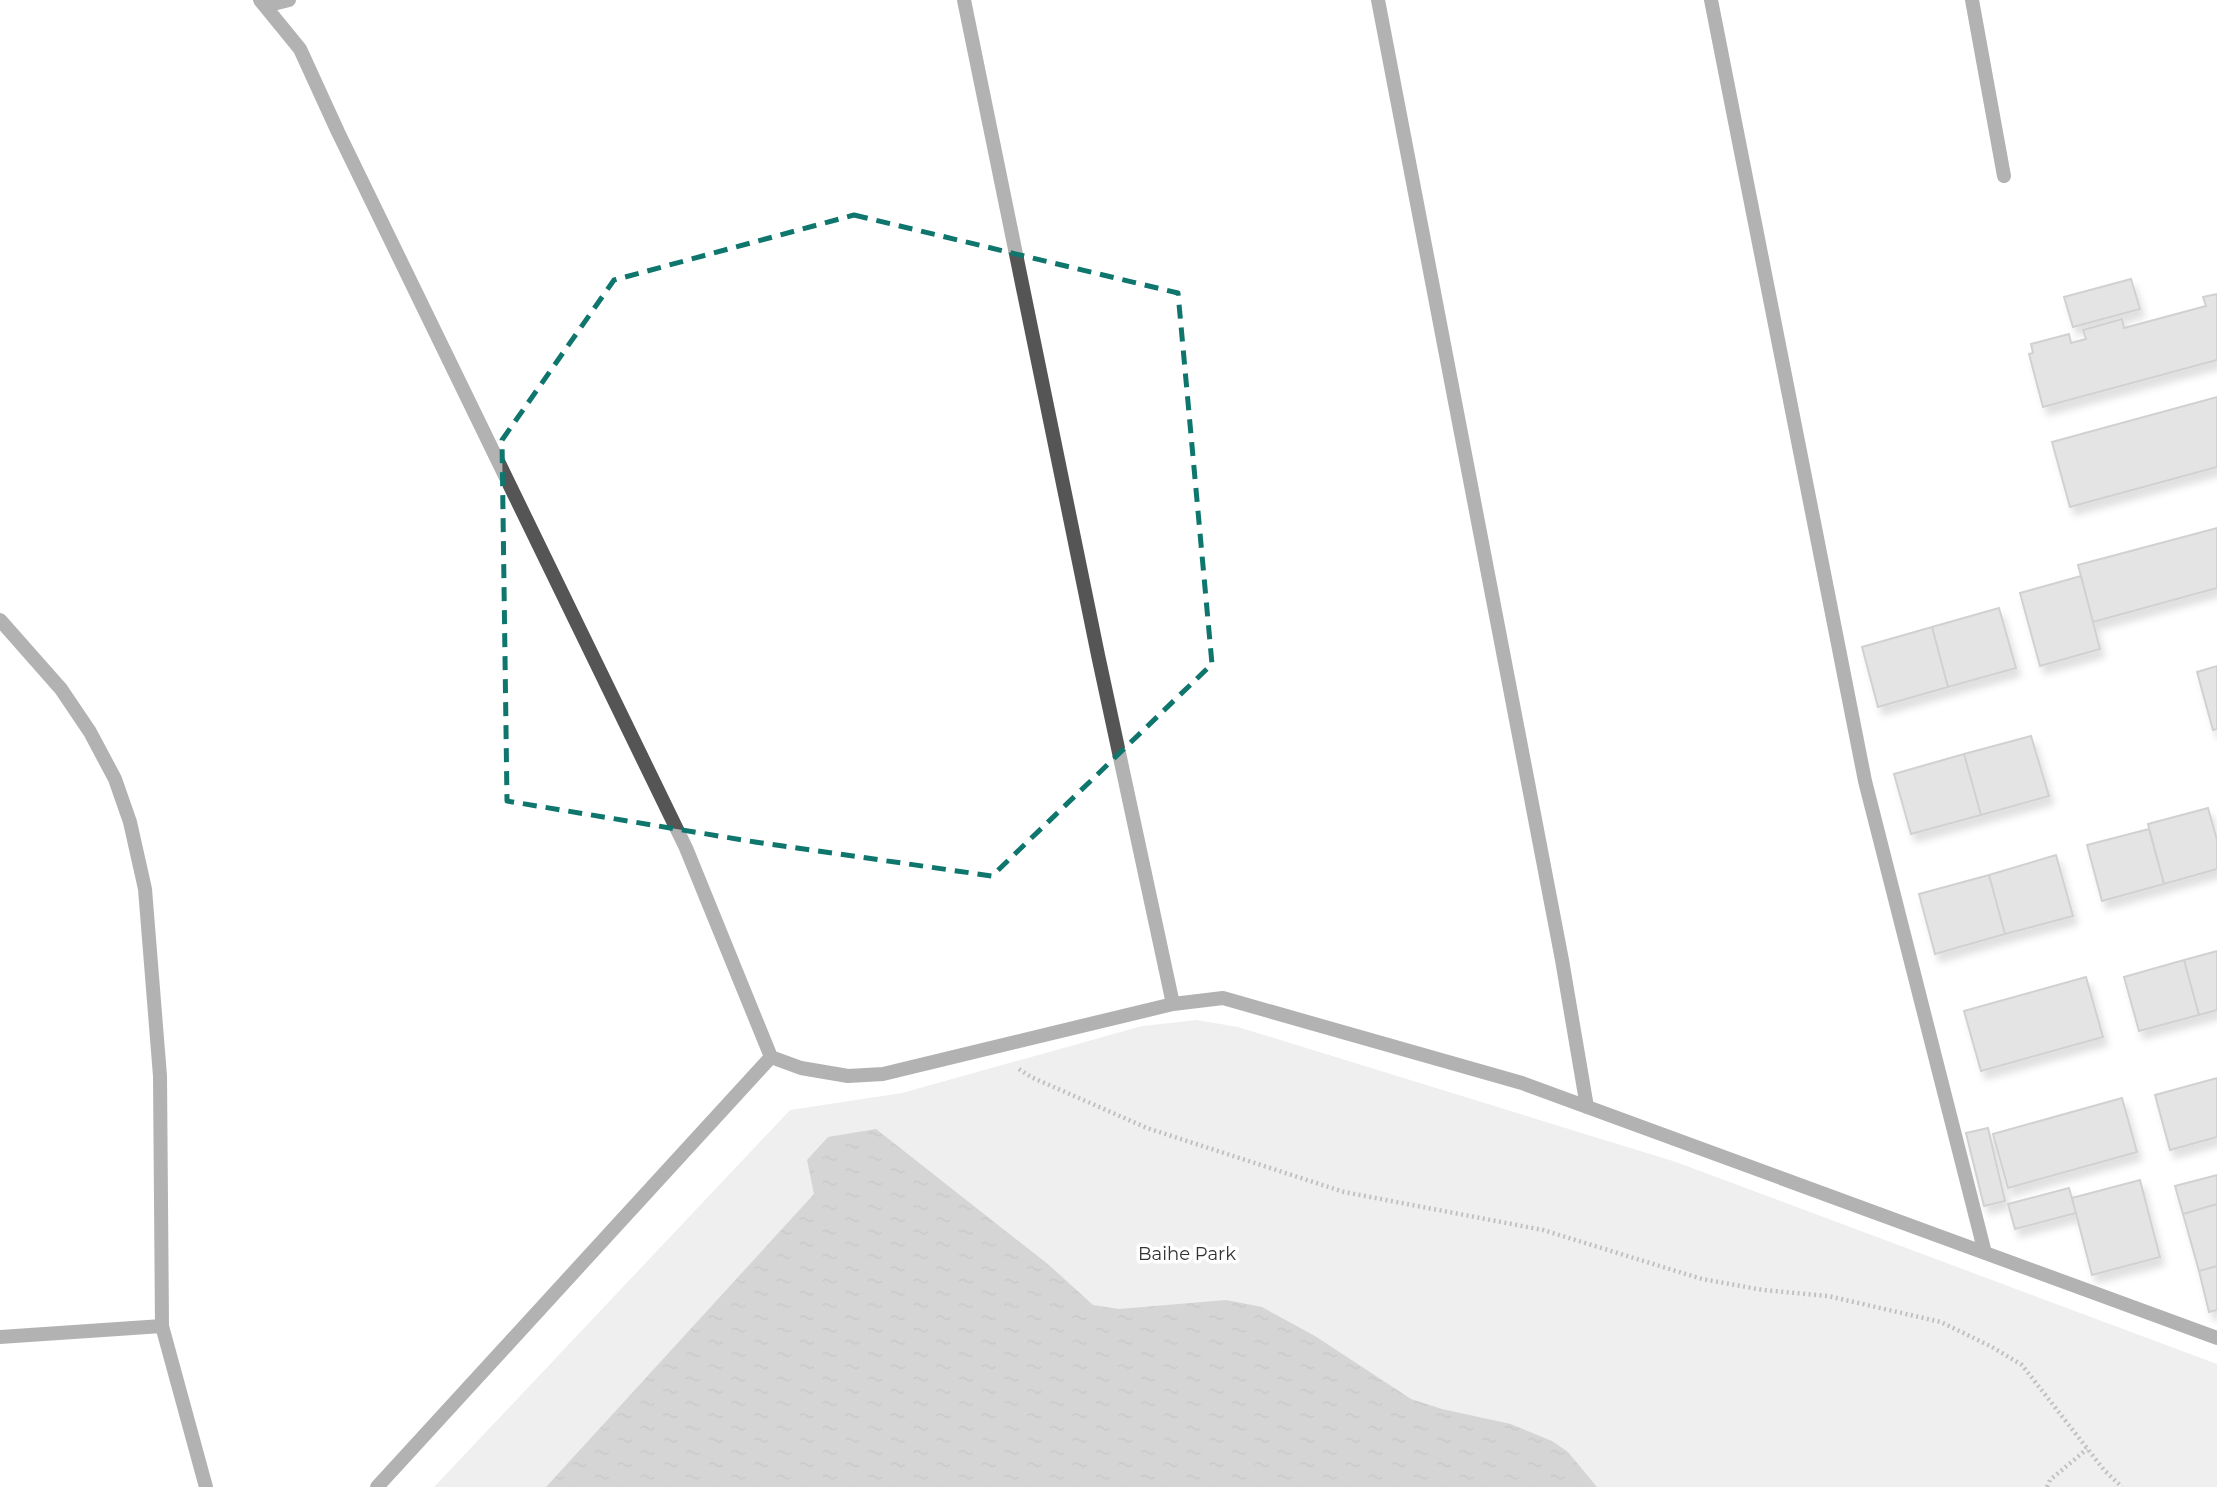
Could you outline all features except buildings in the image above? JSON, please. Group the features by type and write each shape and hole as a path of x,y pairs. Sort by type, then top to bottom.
{"street":[{"path":"262,3 289,0"},
{"path":"964,0 1173,1004"},
{"path":"1378,0 1562,960 1587,1107"},
{"path":"1711,0 1865,781 1985,1253"},
{"path":"1972,0 2004,176"},
{"path":"262,3 300,49 686,848 771,1057 801,1068 848,1076 883,1074 1173,1004 1223,998 1522,1083 2217,1338"},
{"path":"0,620 61,689 90,732 116,779 130,822 145,889 159,1076 162,1326 206,1487"},
{"path":"377,1487 771,1057"},
{"path":"0,1337 162,1326"}],"path":[{"path":"986,1049 1031,1077 1147,1128 1344,1192 1543,1230 1702,1279 1763,1290 1828,1296 1941,1322 2022,1365 2087,1449 2122,1487"},
{"path":"2047,1487 2050,1480 2087,1449"}],"highlighted area":[{"path":"854,215 1178,293 1212,664 992,876 755,842 507,801 502,440 614,280"}],"green space":[{"name":"Baihe Park","path":"1197,1020 1238,1027 1676,1162 2217,1364 2217,1487 434,1487 790,1110 902,1093 1142,1026"}],"water":[{"path":"876,1129 1049,1265 1093,1305 1119,1309 1226,1300 1262,1307 1315,1336 1411,1399 1442,1409 1511,1424 1552,1441 1568,1452 1597,1487 546,1487 814,1194 807,1160 828,1137"}]}
